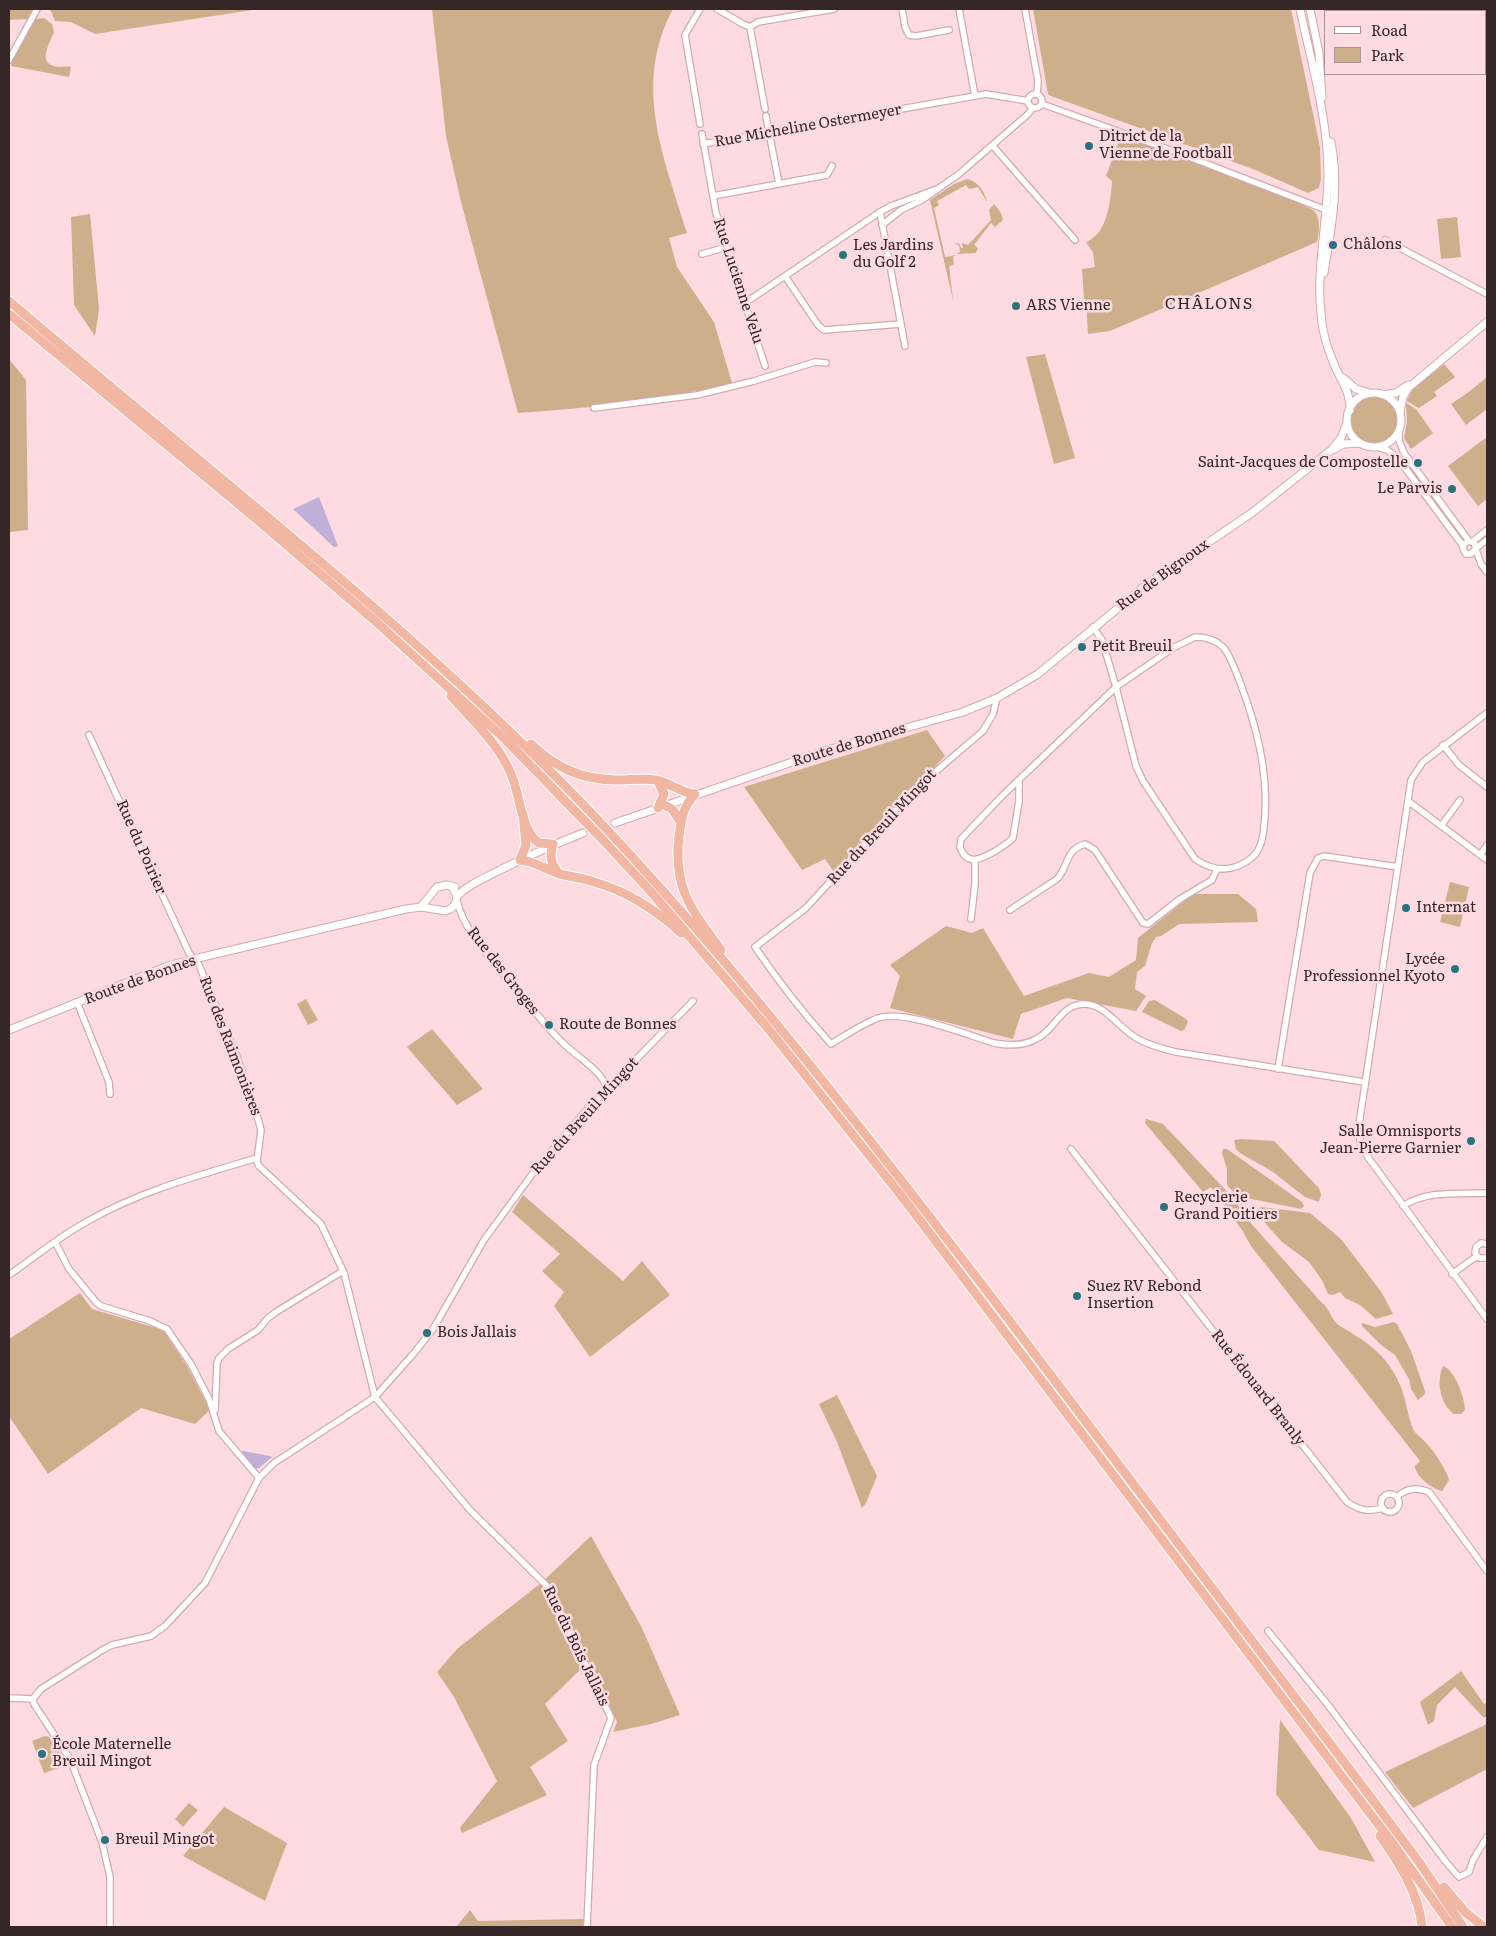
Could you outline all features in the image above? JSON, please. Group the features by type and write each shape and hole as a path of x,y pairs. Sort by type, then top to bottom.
{"highway":[{"path":"9,301 328,566 496,717 611,834 723,960 866,1134 1419,1862 1463,1927"},
{"path":"9,314 315,568 506,740 598,835 717,968 792,1058 900,1194 1376,1822 1452,1927"},
{"path":"442,681 446,690 489,738 503,759 513,778 530,833 534,840 543,844 553,844 550,855 551,861 559,874"},
{"path":"496,717 505,719 551,762 568,771 598,780 666,782 688,794 695,794"},
{"path":"658,781 664,794 661,806 677,814 680,821"},
{"path":"695,794 684,808 680,821 677,858 679,876 692,909 722,951 723,960"},
{"path":"523,814 526,845 520,860 559,874 594,882 637,900 674,928 717,968"},
{"path":"1376,1822 1378,1833 1395,1857 1418,1903 1422,1927"},
{"path":"1419,1862 1428,1867 1454,1901 1484,1927"}],"street":[{"path":"9,60 37,9"},
{"path":"700,9 685,35 700,124"},
{"path":"717,9 750,27"},
{"path":"750,27 758,22 834,9"},
{"path":"902,9 906,31 912,36 962,28"},
{"path":"959,9 976,96"},
{"path":"1025,9 1038,81 1037,94 1042,99 1042,104"},
{"path":"1300,9 1322,72 1323,99 1335,166 1333,213 1320,298"},
{"path":"1305,9 1312,41 1327,145 1328,179 1319,286 1323,331 1334,366 1350,401 1348,420 1350,431 1360,443 1387,450 1397,457 1463,546 1464,552 1481,564 1487,572"},
{"path":"1310,9 1312,41"},
{"path":"750,27 778,184"},
{"name":"Rue Micheline Ostermeyer","path":"713,196 704,144 976,96 995,94 1028,101"},
{"path":"1033,108 1029,106 1028,101 1030,95 1037,94"},
{"path":"1042,104 1176,152 1333,213"},
{"path":"882,225 901,210 922,200 959,174 1033,108 1039,107 1042,104"},
{"path":"702,134 704,144"},
{"path":"992,145 1075,240"},
{"path":"713,196 827,175 832,166"},
{"path":"745,303 880,212 937,189"},
{"name":"Rue Lucienne Velu","path":"713,196 765,366"},
{"path":"880,212 905,346"},
{"path":"1385,240 1487,294"},
{"path":"702,254 727,246"},
{"path":"785,276 820,328 829,331 900,324"},
{"path":"1334,366 1352,387 1381,395 1400,391 1487,322"},
{"path":"594,408 697,396 754,382 815,362 826,363"},
{"path":"1438,362 1406,392 1400,412 1399,440 1404,453 1476,549 1481,564"},
{"path":"1350,410 1358,399 1372,394"},
{"path":"1381,395 1394,402 1400,412"},
{"name":"Rue de Bignoux","path":"997,698 1038,674 1146,585 1253,512 1330,451 1341,438 1348,420"},
{"path":"1377,447 1390,442 1399,430"},
{"name":"Rue de Bignoux","path":"1330,451 1344,444 1360,443"},
{"path":"1463,546 1487,530"},
{"path":"1468,555 1473,554 1487,540"},
{"path":"1019,781 1014,836 1001,847 984,857 975,860 966,856 962,852 960,844 962,839 1004,794 1116,687 1173,648 1195,637 1205,637 1214,640 1228,654 1242,687 1256,730 1263,761 1266,796 1261,845 1254,856 1244,864 1230,868 1217,869 1205,866 1195,859 1143,781 1136,766 1116,687 1102,640 1093,627"},
{"name":"Route de Bonnes","path":"616,822 827,750 963,712 997,698"},
{"name":"Rue du Breuil Mingot","path":"997,698 993,714 982,731 912,791 806,908 755,946 796,1005 831,1044 878,1018 889,1016 927,1022 1004,1045 1021,1044 1037,1039 1070,1007 1084,1004 1092,1005 1105,1012 1138,1040 1176,1052 1278,1069"},
{"path":"1487,713 1422,762 1416,770 1410,785 1358,1122 1359,1138 1366,1156 1487,1319"},
{"name":"Rue du Poirier","path":"89,735 189,954 194,959"},
{"path":"1443,745 1458,766 1487,787"},
{"path":"1441,826 1460,800"},
{"path":"1408,801 1487,860"},
{"path":"421,907 437,887 447,885 466,887 553,844 583,833"},
{"path":"1010,910 1057,879 1072,852 1085,844 1095,850 1143,923 1148,924 1180,899 1212,880 1217,869"},
{"path":"1480,855 1487,845"},
{"path":"1364,1082 1278,1069 1310,873 1317,860 1324,856 1398,867"},
{"path":"971,919 975,884 975,860"},
{"path":"452,887 457,899"},
{"path":"431,895 431,902 436,909 446,912 450,910 466,887"},
{"name":"Rue des Groges","path":"457,899 460,915 484,950 545,1025 597,1071 608,1089"},
{"name":"Route de Bonnes","path":"9,1030 168,966 421,907 436,909"},
{"name":"Rue des Groges","path":"450,910 460,915"},
{"name":"Rue des Raimonières","path":"194,959 199,965 237,1057 258,1119 261,1130 256,1158"},
{"name":"Rue du Breuil Mingot","path":"32,1699 41,1689 104,1649 112,1645 151,1636 165,1626 205,1583 259,1478 274,1463 376,1397 433,1329 484,1240 533,1173 564,1135 693,1001"},
{"path":"77,1002 110,1082 110,1094"},
{"name":"Rue Édouard Branly","path":"1071,1149 1347,1502 1358,1509 1368,1512 1383,1508"},
{"path":"9,1275 89,1220 128,1201 194,1177 256,1158 259,1166 318,1220 343,1271 376,1397"},
{"path":"1403,1206 1413,1200 1427,1196 1487,1193"},
{"path":"55,1242 69,1269 101,1306 150,1321 167,1329 191,1364 209,1399 218,1431 259,1478"},
{"path":"1477,1256 1475,1253 1476,1247 1482,1243 1487,1244"},
{"path":"1452,1274 1477,1256"},
{"path":"1477,1256 1479,1258 1487,1258"},
{"path":"214,1415 217,1363 219,1358 228,1349 258,1330 276,1312 343,1271"},
{"name":"Rue du Bois Jallais","path":"376,1397 470,1510 549,1588 611,1718 594,1765 587,1927"},
{"path":"1397,1497 1402,1492 1411,1489 1421,1489 1429,1492 1487,1571"},
{"path":"1392,1494 1397,1497 1399,1503 1395,1510 1388,1511 1383,1508 1382,1502 1385,1496 1392,1494"},
{"path":"1268,1631 1328,1705 1446,1862 1459,1876 1469,1872 1473,1860 1487,1838"},
{"path":"9,1698 32,1699 70,1759 102,1842 110,1877 110,1927"}],"green space":[{"path":"9,9 37,9 29,19 9,20"},
{"path":"50,9 259,9 95,34 71,22 55,21"},
{"path":"432,9 673,9 661,37 655,65 653,93 662,149 687,233 669,238 677,267 714,322 732,383 679,395 626,403 518,413 461,202 446,136"},
{"path":"1033,9 1291,9 1320,147 1321,179 1319,188 1308,193 1253,169 1051,96 1048,94"},
{"path":"44,18 52,24 54,32 47,47 46,58 52,65 71,67 69,77 11,66 35,19"},
{"path":"1115,135 1219,170 1305,206 1315,212 1318,219 1319,231 1317,242 1110,331 1088,334 1082,269 1095,267 1093,252 1086,243 1100,231 1108,212 1112,181 1106,176 1119,141 1113,139"},
{"path":"967,179 974,182 980,188 985,194 987,202 978,187 969,189 966,185 937,201 939,205 934,208 945,257 956,254 953,257 954,265 949,266 953,300 930,200 954,184"},
{"path":"994,204 1001,213 1003,220 995,227 991,223 974,245 978,248 976,253 956,254 960,252 959,245 954,244 959,243 961,248 963,248 962,243 968,245 991,220 989,210"},
{"path":"90,214 99,309 95,336 74,305 71,217"},
{"path":"1457,217 1461,257 1441,259 1437,219"},
{"path":"1045,354 1075,458 1054,464 1026,357"},
{"path":"9,359 26,380 28,530 9,532"},
{"path":"1444,364 1455,377 1434,392 1437,396 1419,408 1408,402 1407,400 1413,389"},
{"path":"1487,377 1487,409 1466,425 1451,404"},
{"path":"1374,397 1387,401 1393,407 1397,420 1393,433 1387,439 1374,443 1361,439 1355,433 1351,420 1355,407 1361,401"},
{"path":"1406,403 1416,409 1433,433 1411,449 1404,438 1407,422"},
{"path":"1487,437 1487,499 1478,506 1448,466"},
{"path":"927,730 945,756 834,872 825,859 802,870 744,787"},
{"path":"1450,882 1469,887 1460,927 1440,922"},
{"path":"1193,894 1238,894 1256,909 1258,922 1179,924 1161,936 1156,937 1152,943 1145,966 1137,972 1135,989 1146,996 1136,1011 1067,998 1021,1014 1013,1039 890,1008 900,976 890,965 946,926 972,933 983,928 1024,996 1089,973 1109,977 1136,960 1138,938"},
{"path":"306,999 318,1020 308,1025 297,1004"},
{"path":"1155,1000 1186,1019 1188,1022 1184,1030 1181,1031 1142,1012 1149,1001"},
{"path":"432,1029 483,1089 457,1105 407,1047"},
{"path":"1146,1119 1163,1124 1236,1201 1241,1212 1324,1305 1334,1321 1369,1345 1385,1360 1397,1378 1402,1390 1414,1431 1432,1449 1448,1476 1449,1480 1442,1491 1429,1485 1421,1478 1415,1466 1420,1461 1251,1246 1242,1230 1211,1187 1203,1192 1145,1123"},
{"path":"1234,1140 1274,1141 1319,1188 1321,1195 1319,1202 1305,1197 1273,1172 1240,1153 1236,1149"},
{"path":"1223,1149 1227,1149 1302,1202 1304,1206 1301,1209 1237,1196 1227,1185 1227,1169 1222,1153"},
{"path":"523,1195 623,1281 642,1261 670,1295 590,1357 554,1306 564,1292 542,1271 560,1254 512,1212"},
{"path":"1261,1207 1310,1213 1341,1239 1382,1293 1393,1314 1376,1319 1360,1305 1345,1298 1340,1292 1333,1295 1328,1294 1322,1280 1309,1262 1282,1242 1265,1223 1258,1210"},
{"path":"80,1293 92,1309 163,1330 187,1366 210,1410 195,1424 141,1408 48,1474 9,1416 9,1339"},
{"path":"1394,1322 1397,1324 1411,1351 1425,1391 1425,1394 1418,1400 1411,1389 1409,1379 1395,1355 1381,1345 1362,1326 1362,1323 1375,1327"},
{"path":"1443,1366 1452,1373 1461,1392 1465,1410 1461,1414 1454,1414 1445,1404 1440,1385"},
{"path":"837,1395 877,1476 862,1508 837,1442 819,1404"},
{"path":"591,1536 642,1628 680,1715 651,1724 613,1732 617,1722 589,1661 545,1704 568,1741 530,1767 547,1795 462,1833 460,1828 497,1781 454,1697 437,1672 458,1648 541,1583"},
{"path":"1461,1671 1484,1704 1487,1702 1487,1716 1484,1718 1455,1687 1437,1705 1434,1721 1428,1725 1420,1702"},
{"path":"1280,1720 1351,1818 1375,1862 1319,1850 1276,1794"},
{"path":"1487,1724 1487,1769 1413,1808 1385,1772"},
{"path":"45,1736 49,1737 68,1765 44,1773 32,1741"},
{"path":"189,1803 198,1810 183,1827 175,1819"},
{"path":"224,1807 287,1843 265,1901 183,1856"},
{"path":"470,1910 478,1921 584,1919 583,1927 456,1927"}],"shaded area":[{"path":"319,497 338,546 334,547 293,509"},
{"path":"243,1451 270,1456 272,1457 255,1469"}],"place":[{"name":"Ditrict de la Vienne de Football","path":"1089,146"},
{"name":"Châlons","path":"1333,245"},
{"name":"Les Jardins du Golf 2","path":"843,255"},
{"name":"ARS Vienne","path":"1016,306"},
{"name":"Saint-Jacques de Compostelle","path":"1418,463"},
{"name":"Le Parvis","path":"1452,489"},
{"name":"Petit Breuil","path":"1082,647"},
{"name":"Internat","path":"1406,908"},
{"name":"Lycée Professionnel Kyoto","path":"1455,969"},
{"name":"Route de Bonnes","path":"549,1025"},
{"name":"Salle Omnisports Jean-Pierre Garnier","path":"1471,1141"},
{"name":"Recyclerie Grand Poitiers","path":"1164,1207"},
{"name":"Suez RV Rebond Insertion","path":"1077,1296"},
{"name":"Bois Jallais","path":"427,1333"},
{"name":"École Maternelle Breuil Mingot","path":"42,1754"},
{"name":"Breuil Mingot","path":"105,1840"}],"district":[{"name":"CHÂLONS","path":"1209,304"}]}
